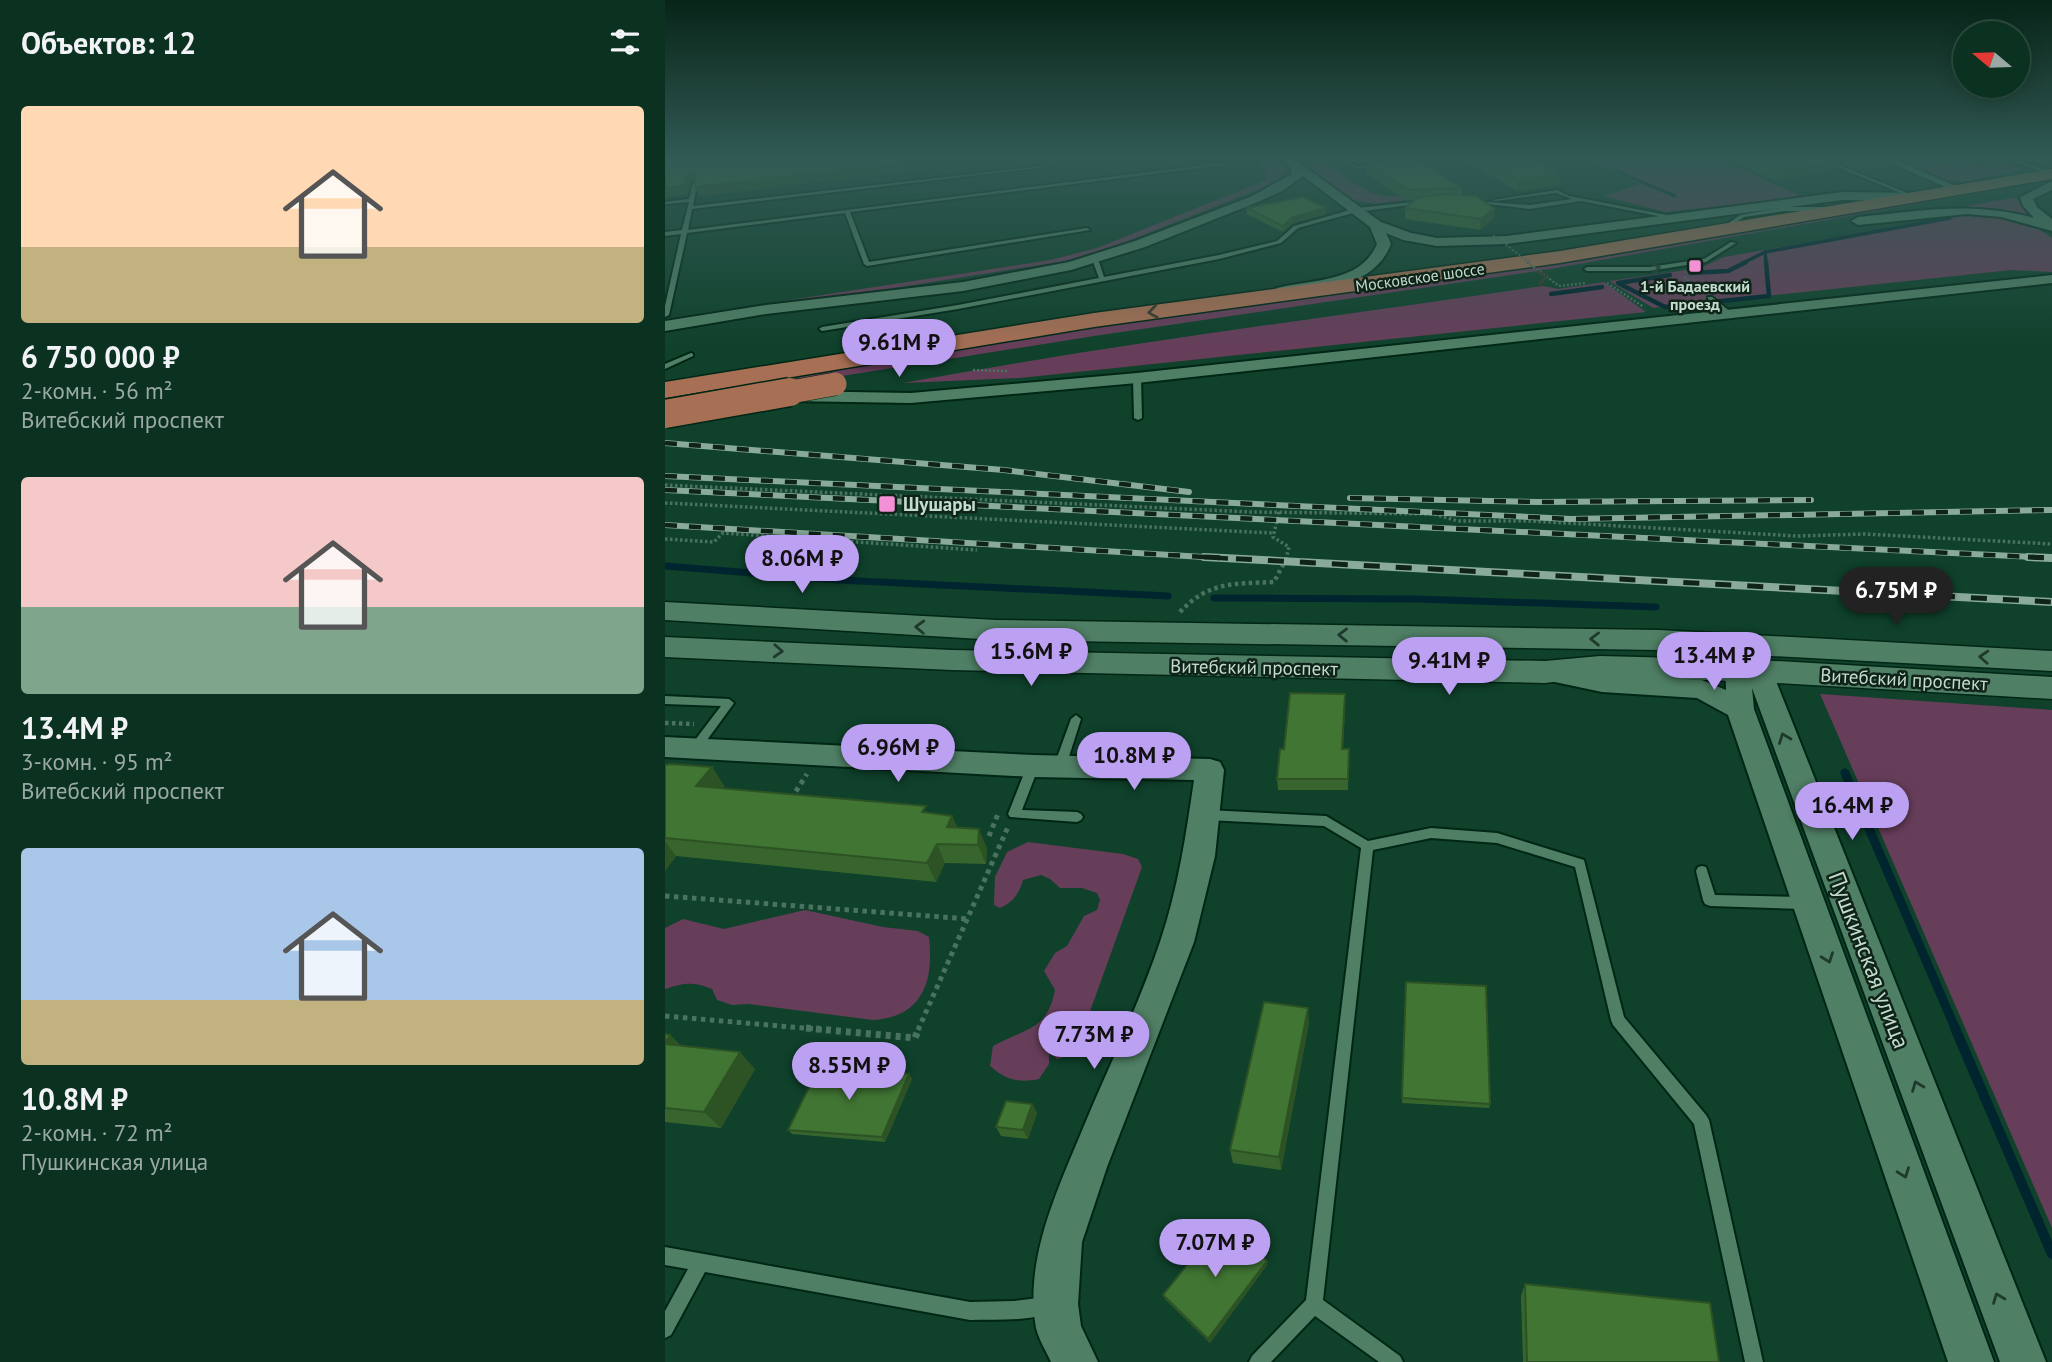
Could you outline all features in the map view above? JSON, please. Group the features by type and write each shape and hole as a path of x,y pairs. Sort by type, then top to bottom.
{"highway":[{"name":"Московское шоссе","path":"665,414 1095,341 1596,277 1727,237 1789,223"},
{"name":"Московское шоссе","path":"665,391 1081,322 1547,259 1845,223"}],"main road":[{"name":"Витебский проспект","path":"665,611 997,630 1744,662 2052,688"},
{"path":"665,639 710,648"},
{"name":"Витебский проспект","path":"665,647 952,660 1545,672 1600,667 1744,662 2052,661"}],"street":[{"path":"666,321 805,307 1027,274 1095,259 1149,242 1195,223"},
{"path":"1221,303 1356,274 1377,262 1383,250 1383,237 1372,223"},
{"path":"1375,225 1416,239 1469,243 1630,223"},
{"path":"665,391 911,398 1118,378 1133,379 2052,279"},
{"path":"665,333 785,313 805,307"},
{"path":"665,402 816,408 902,407 1114,386 1133,379"},
{"name":"Пушкинская улица","path":"1744,662 1740,709 1971,1362"},
{"name":"Пушкинская улица","path":"1744,662 2023,1362"},
{"path":"1545,672 1602,683 1695,688 1714,693 1740,709"},
{"path":"665,747 1046,766 1210,769 1199,856 1177,942 1087,1167 1061,1242 1056,1304 1059,1330 1075,1362"}],"lane":[{"path":"666,321 686,223"},
{"path":"665,234 758,223"},
{"path":"852,223 867,264 1087,230"},
{"path":"822,329 958,307 1219,257 1279,242 1296,228 1315,223"},
{"path":"1095,259 1102,279"},
{"path":"665,270 676,269"},
{"path":"952,286 958,307"},
{"path":"1710,298 1730,314"},
{"path":"665,367 691,355"},
{"path":"1133,379 1138,418"},
{"path":"665,700 729,703 695,748"},
{"path":"1014,814 1076,719"},
{"path":"1014,814 1077,817"},
{"path":"1204,815 1326,821 1367,846 1431,833 1497,838 1580,864 1618,1020 1701,1120 1754,1362"},
{"path":"1258,1362 1314,1304 1367,846"},
{"path":"1702,871 1710,900 1808,903"},
{"path":"665,1256 970,1311 1014,1310 1056,1304"},
{"path":"665,1329 701,1262"},
{"path":"1314,1304 1394,1362"}],"path":[{"path":"1493,234 1559,286 1596,277 1653,313"},
{"path":"1677,268 1710,298"},
{"path":"974,370 1009,370"},
{"path":"665,485 1279,512 1434,514 1458,521 1492,523 1531,521 1797,536 1865,534 2052,544"},
{"path":"665,503 1272,533"},
{"path":"1173,621 1201,592 1235,583 1274,582 1290,552 1289,547 1273,537 1279,512"},
{"path":"665,539 714,542 723,533 978,550"},
{"path":"665,723 713,725"},
{"path":"788,803 811,767"},
{"path":"665,1016 915,1038 1014,814"},
{"path":"665,896 969,919"}],"shaded area":[{"path":"1160,223 1175,223 1115,246 1066,261 665,324 665,319 1050,260 1097,248"},
{"path":"1792,223 1813,223 1551,269 823,379 787,378 1070,329 1549,265"},
{"path":"1921,223 2022,223 2052,238 2052,272 2011,270 1653,308 1609,281 1700,268 1724,257"},
{"path":"1604,282 1646,312 1020,378 903,383 1222,332 1543,286 1558,289"},
{"path":"1820,694 2052,710 2052,1228"},
{"path":"1028,842 1123,854 1138,859 1142,867 1079,1042 1070,1055 1057,1059 1049,1052 1049,1064 1039,1079 1025,1081 1007,1077 990,1066 993,1046 1033,1027 1046,1014 1055,990 1044,971 1055,953 1067,946 1084,916 1097,910 1100,900 1097,893 1082,888 1060,888 1041,875 1023,880 1015,897 1005,906 1000,908 994,905 995,877 1007,852"},
{"path":"805,910 883,927 918,931 929,937 929,968 922,994 904,1012 873,1020 748,1004 732,1005 717,1000 712,989 694,984 665,989 665,928 683,919 724,929"}],"building":[{"path":"1290,693 1345,694 1342,749 1349,749 1348,779 1277,779 1280,749 1284,749"},
{"path":"665,765 712,767 696,786 926,806 922,812 952,816 947,827 979,829 978,845 937,844 927,863 665,838"},
{"path":"1406,982 1486,986 1490,1104 1402,1098"},
{"path":"1264,1002 1308,1008 1279,1157 1230,1150"},
{"path":"665,1044 740,1052 704,1112 665,1108"},
{"path":"819,1067 909,1074 882,1137 788,1130"},
{"path":"1006,1101 1032,1104 1023,1130 996,1127"},
{"path":"1222,1221 1267,1261 1208,1339 1163,1295"},
{"path":"1525,1284 1710,1303 1719,1362 1527,1362"}],"waterway":[{"path":"1765,252 1925,223"},
{"path":"1743,263 1765,252"},
{"path":"1765,252 1766,263"},
{"path":"1690,273 1728,271 1746,262"},
{"path":"1670,275 1618,283 1665,307 1769,296 1766,262"},
{"path":"1551,294 1602,287"},
{"path":"665,566 839,580 1168,596"},
{"path":"1214,598 1416,599 1656,607"},
{"path":"1845,773 1956,1030"},
{"path":"1955,1028 2052,1254"}],"railway":[{"path":"665,443 1004,470 1189,492"},
{"path":"665,476 1571,519 2052,510"},
{"path":"665,490 2052,558 2028,557"},
{"path":"1350,498 1538,502 1811,500"},
{"path":"665,525 1237,559"},
{"path":"1204,557 2052,602"}],"place":[{"name":"1-й Бадаевский проезд","path":"1695,266"},
{"name":"Шушары","path":"887,504"}]}
